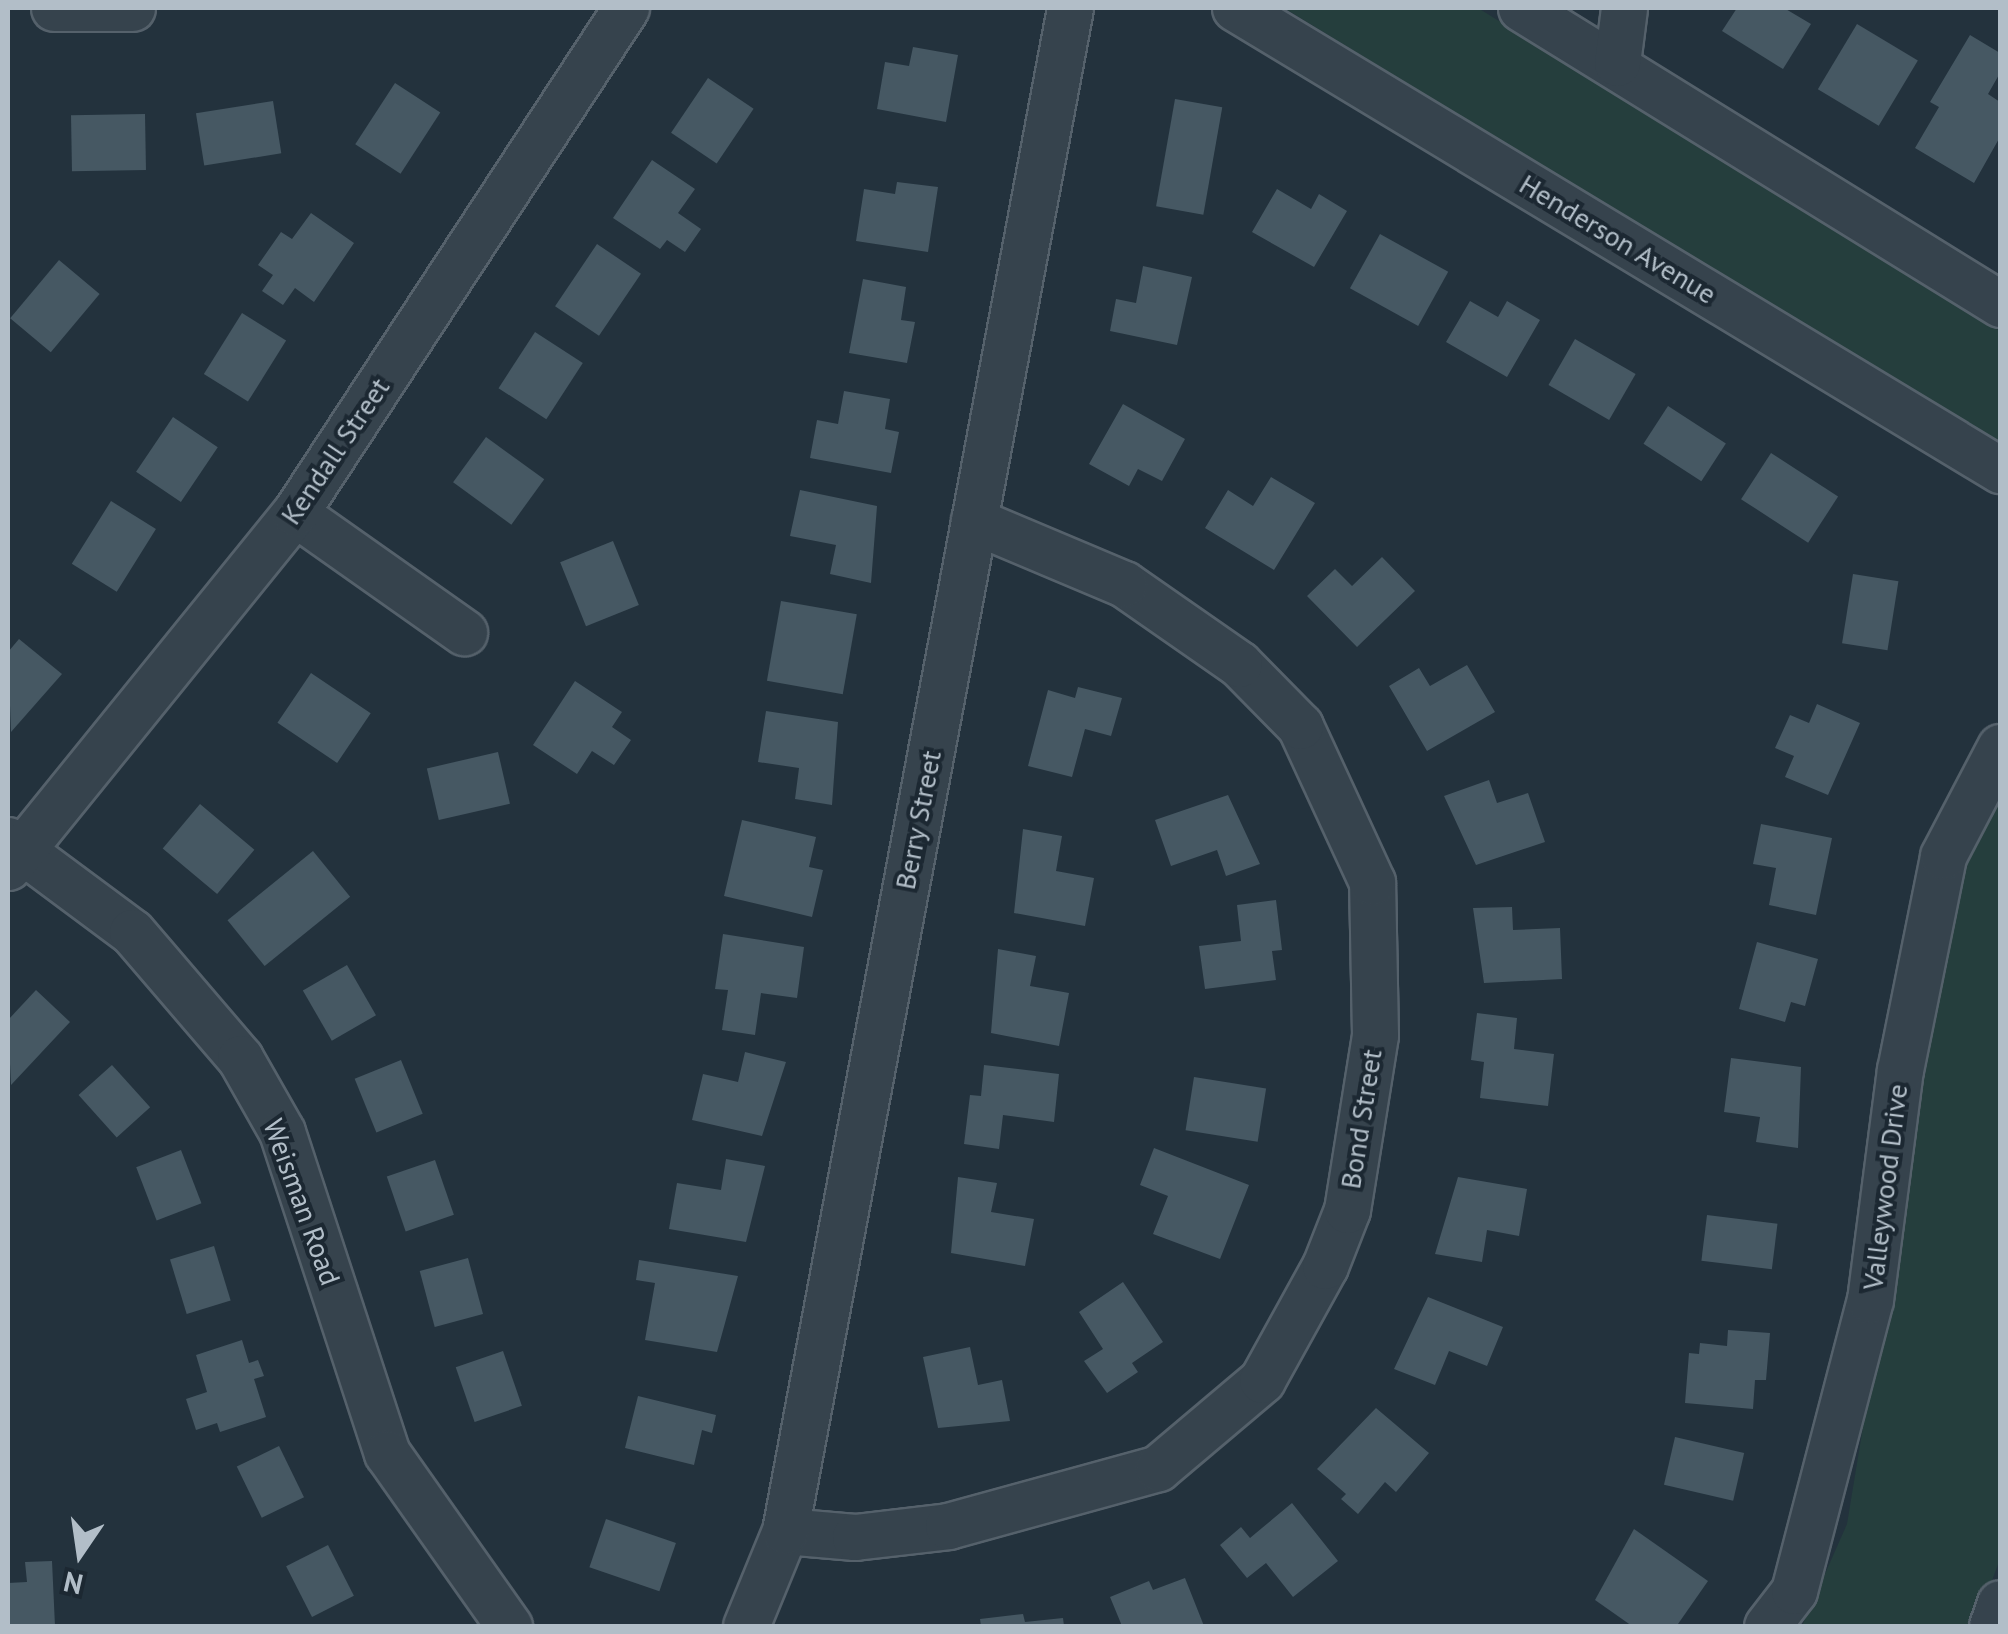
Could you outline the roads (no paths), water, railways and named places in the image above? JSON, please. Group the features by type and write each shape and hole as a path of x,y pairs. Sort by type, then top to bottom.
{"street":[{"path":"54,8 132,8"},
{"name":"Kendall Street","path":"12,853 296,513 626,8"},
{"name":"Berry Street","path":"746,1626 785,1531 1070,8"},
{"name":"Henderson Avenue","path":"1234,8 2000,470"},
{"path":"1521,8 1616,63 2000,304"},
{"path":"1616,63 1624,8"},
{"path":"296,513 464,632"},
{"name":"Bond Street","path":"785,1531 855,1537 948,1526 1158,1468 1262,1380 1325,1266 1347,1210 1375,1034 1372,882 1300,726 1239,664 1124,584 974,522"},
{"name":"Valleywood Drive","path":"1766,1626 1794,1592 1870,1300 1900,1070 1943,856 2000,747"},
{"name":"Weisman Road","path":"12,853 132,932 240,1058 282,1132 387,1453 509,1626"},
{"path":"1992,1626 2000,1603"}]}
